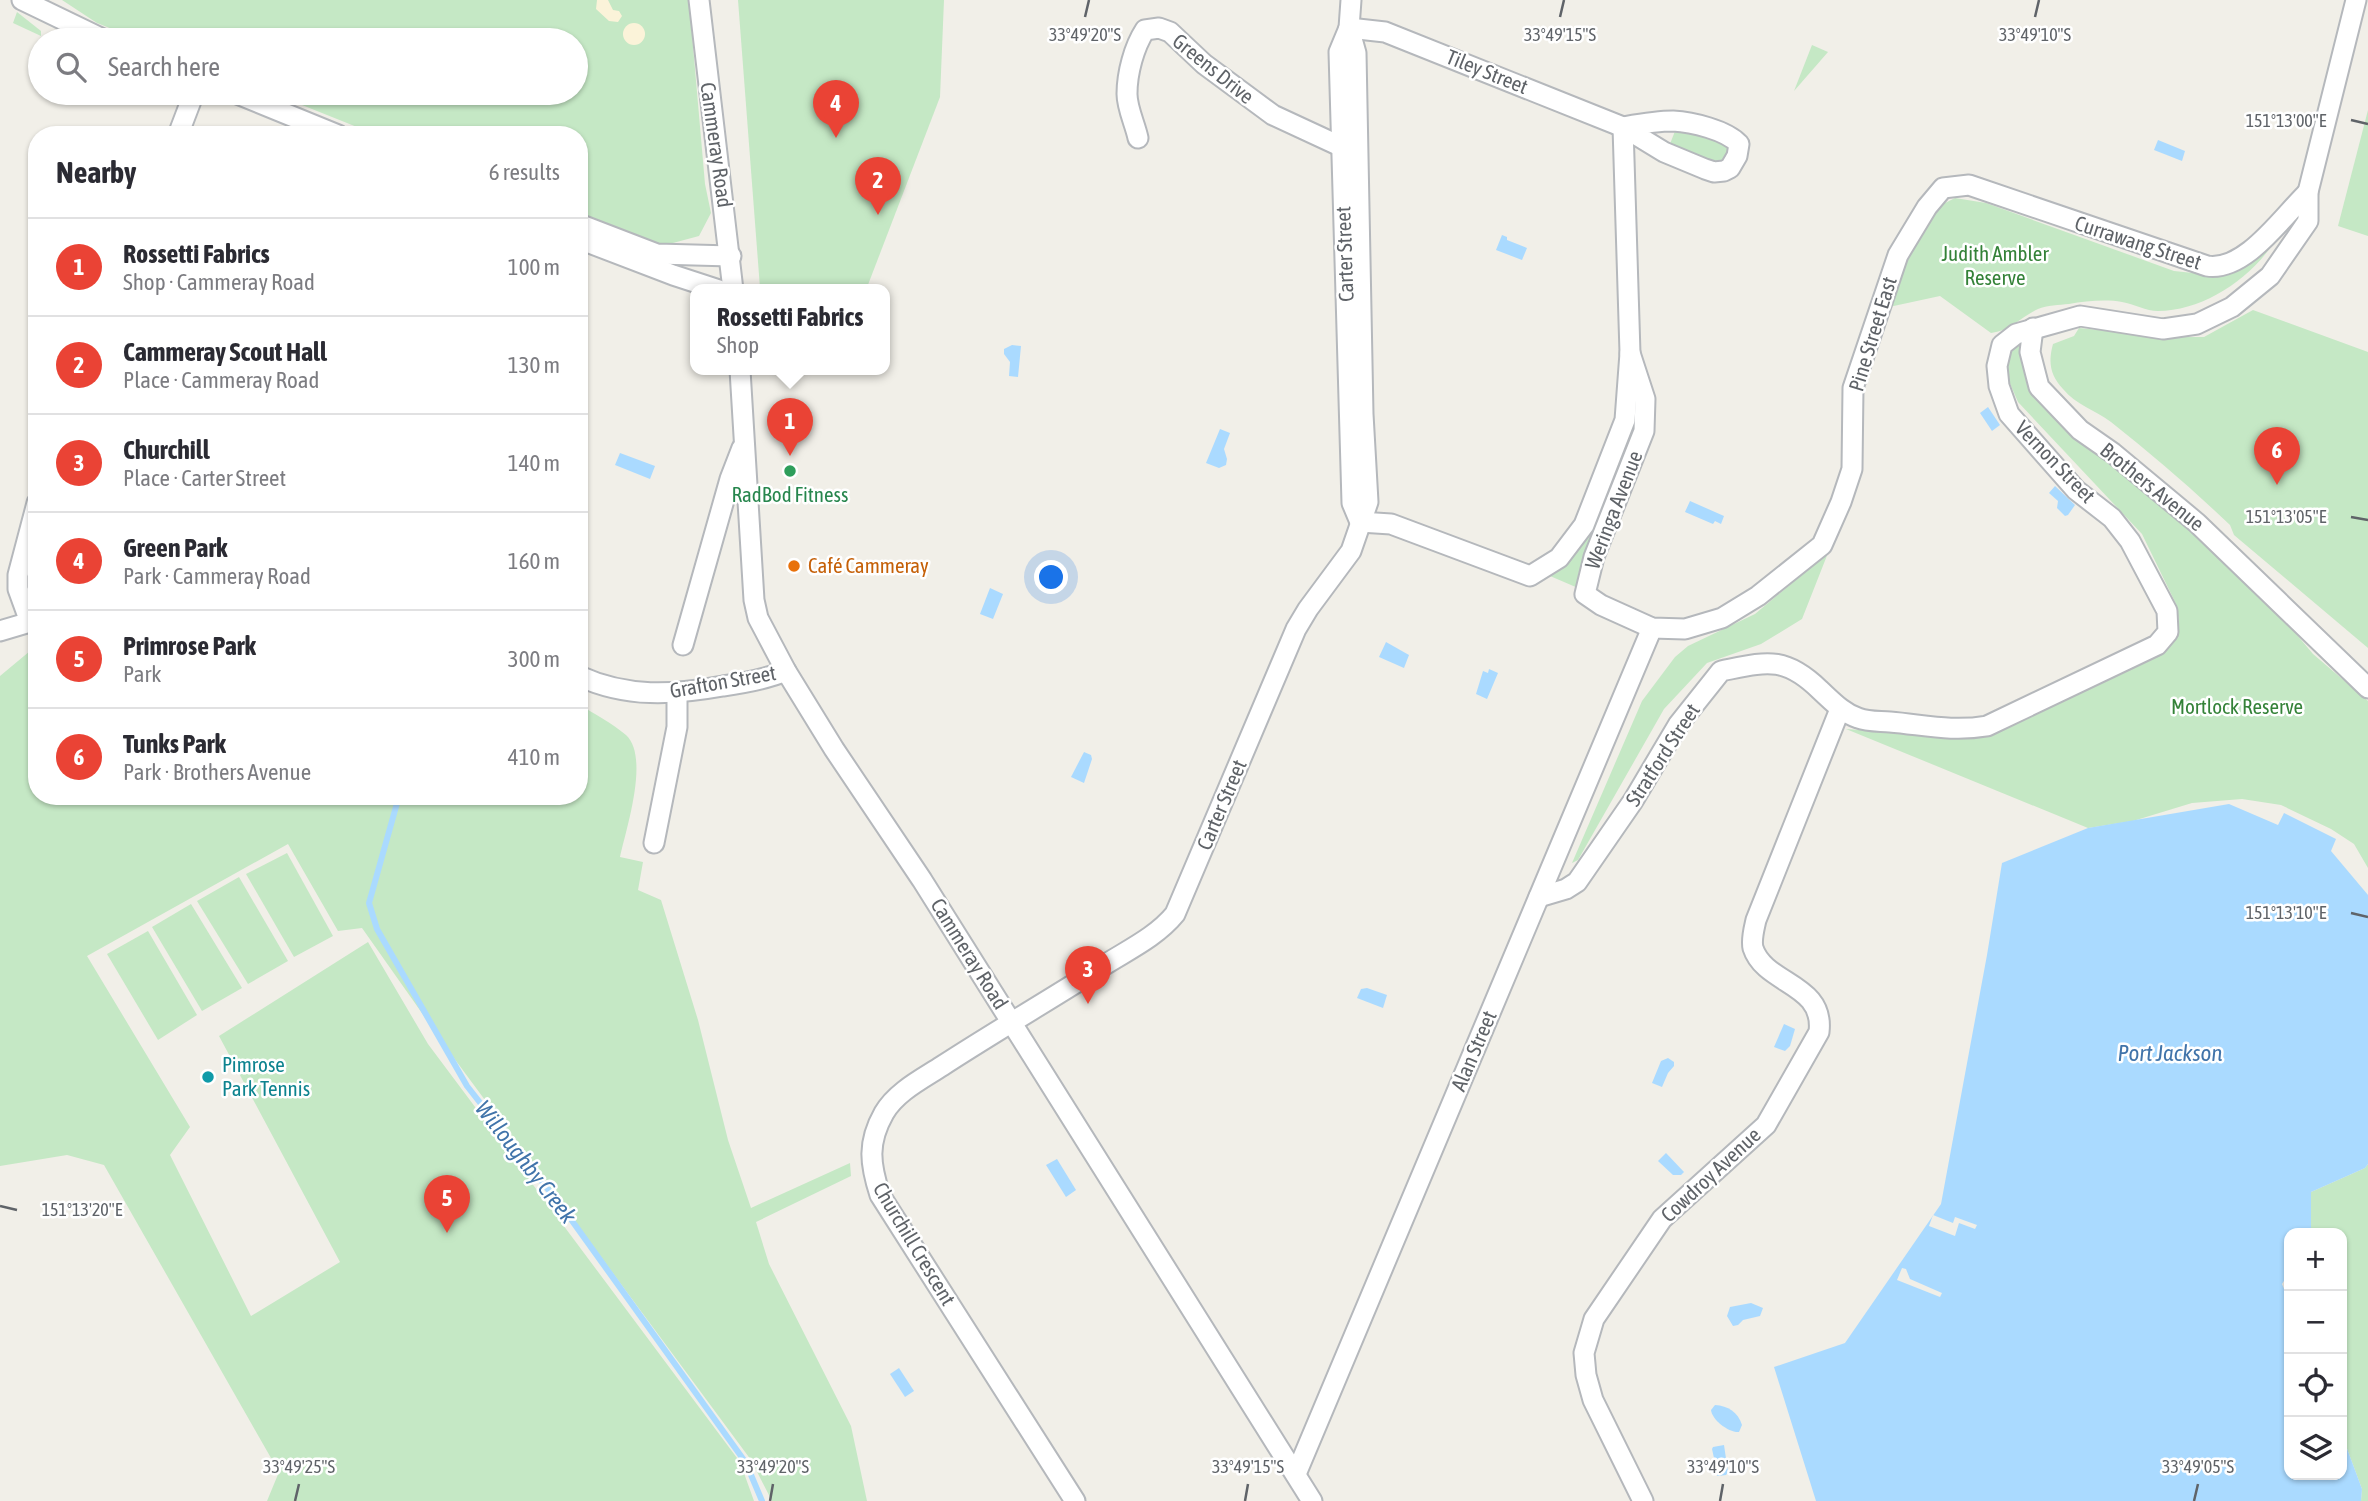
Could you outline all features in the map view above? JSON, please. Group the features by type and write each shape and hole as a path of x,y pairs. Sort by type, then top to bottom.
{"street":[{"path":"22,0 60,16"},
{"path":"35,0 82,28"},
{"name":"Cammeray Road","path":"699,0 733,284"},
{"name":"Carter Street","path":"1351,0 1349,28 1339,52 1352,503 1360,522"},
{"name":"Vernon Street","path":"1840,709 1860,719 1961,730 1987,726 2157,645 2168,632 2167,611 2130,541 2112,518 2076,490 2010,414 1999,386 1997,366 2002,345 2016,334 2080,316 2163,329 2197,324 2232,307 2270,276 2308,221 2308,192 2356,0"},
{"name":"Greens Drive","path":"1138,138 1127,96 1129,73 1138,41 1146,30 1158,28 1170,32 1204,64 1273,116 1342,147"},
{"name":"Carter Street","path":"1011,1023 1144,940 1175,914 1296,629 1351,551 1368,502 1363,414 1356,53 1349,28"},
{"name":"Tiley Street","path":"1349,28 1385,32 1623,127 1664,152 1714,172 1724,171 1738,156 1739,144 1733,138 1694,125 1674,121 1623,127"},
{"path":"181,126 189,105"},
{"path":"264,105 316,126"},
{"name":"Weringa Avenue","path":"1360,522 1391,524 1530,576 1559,558 1584,525 1625,420 1630,353 1623,127"},
{"name":"Currawang Street","path":"1943,188 1969,185 2207,266 2220,268 2235,262 2274,229 2308,192"},
{"name":"Pine Street East","path":"1652,628 1685,629 1722,618 1758,596 1822,545 1842,502 1852,468 1853,388 1856,377 1898,255 1927,207 1943,188"},
{"path":"588,227 657,254 731,256"},
{"path":"588,242 701,284"},
{"name":"Brothers Avenue","path":"2033,328 2030,352 2039,387 2080,430 2113,453 2197,523 2368,688"},
{"name":"Weringa Avenue","path":"1630,353 1646,399 1644,430 1594,557 1585,594 1601,605 1652,628"},
{"name":"Cammeray Road","path":"740,375 754,600 758,618 786,671 834,749 922,880 1312,1501"},
{"path":"683,645 730,478 744,442"},
{"path":"716,527 749,526"},
{"path":"28,537 18,575 18,589 28,610"},
{"path":"0,631 28,623"},
{"name":"Alan Street","path":"1296,1474 1652,628"},
{"name":"Stratford Street","path":"1539,897 1566,889 1577,882 1633,801 1678,725 1721,671 1762,663 1779,663 1797,671 1840,709"},
{"name":"Grafton Street","path":"588,679 610,687 642,693 677,694 736,684 786,671"},
{"path":"654,843 677,727 677,694"},
{"name":"Cowdroy Avenue","path":"1643,1501 1593,1400 1586,1375 1584,1353 1594,1319 1662,1219 1766,1125 1819,1031 1821,1018 1816,1006 1804,993 1760,960 1753,948 1752,935 1840,709"},
{"name":"Churchill Crescent","path":"1011,1023 905,1090 885,1111 873,1138 870,1166 880,1195 1075,1501"}],"green space":[{"path":"62,0 689,0 705,184 711,213 699,236 658,247 588,219 588,126 354,126 302,105 588,105 588,28 110,28"},
{"path":"738,0 944,0 940,97 868,284 760,284"},
{"path":"17,12 37,28 28,30 13,23"},
{"path":"1812,45 1828,52 1794,91"},
{"path":"2368,110 2368,236 2338,226"},
{"path":"1677,126 1730,139 1726,166 1668,149"},
{"name":"Judith Ambler Reserve","path":"1955,198 1986,203 2174,271 2212,275 2284,225 2275,242 2248,272 2215,296 2196,304 2158,311 2109,301 2049,306 2038,309 2004,330 1991,333 1940,296 1889,307 1920,230 1939,206"},
{"path":"2253,310 2368,352 2368,648 2234,535 2230,525 2187,485 2111,422 2068,395 2053,373 2053,344 2074,336 2079,328 2169,337 2204,337"},
{"name":"Mortlock Reserve","path":"2018,344 2023,349 2025,374 2035,398 2064,426 2185,526 2292,629 2313,654 2368,701 2368,868 2354,844 2331,829 2281,805 2242,799 2192,803 2133,821 2088,828 1846,729 1973,738 2016,723 2177,634 2179,621 2176,604 2142,534 2018,402 2005,372 2008,351"},
{"path":"1636,412 1619,475 1580,568 1578,588 1550,576 1591,526"},
{"path":"1828,553 1802,619 1761,644 1707,663 1664,709 1578,860 1572,863 1642,701 1675,657 1688,646 1755,614"},
{"path":"28,653 28,805 588,805 588,710 626,735 633,745 636,776 620,857 643,862 638,890 661,900 698,1020 728,1140 751,1208 850,1163 851,1176 756,1222 769,1264 851,1426 867,1501 772,1501 751,1460 448,1050 362,928 338,931 288,844 87,956 190,1127 170,1155 251,1316 340,1262 219,1036 368,942 428,1044 740,1462 754,1501 267,1501 279,1472 104,1165 67,1155 0,1166 0,676"},
{"path":"287,853 333,936 294,957 246,874"},
{"path":"239,877 288,961 248,984 197,901"},
{"path":"191,904 242,988 202,1011 152,927"},
{"path":"148,931 197,1015 158,1040 107,954"},
{"path":"2368,1164 2368,1501 2361,1501 2362,1489 2347,1448 2347,1228 2311,1228 2311,1192 2365,1168"}],"sand":[{"path":"597,0 608,0 613,10 619,11 622,16 618,22 609,21 596,9"},
{"path":"634,23 642,26 645,34 642,42 634,45 626,42 623,34 626,26"}],"water":[{"path":"2158,140 2185,151 2182,161 2154,150"},
{"path":"1502,235 1507,237 1507,240 1527,248 1522,260 1496,250"},
{"path":"1012,345 1021,346 1018,377 1009,376 1010,362 1004,354 1004,349"},
{"path":"1988,407 2000,425 1992,431 1980,413"},
{"path":"1220,429 1230,433 1224,449 1226,465 1219,468 1206,463"},
{"path":"620,453 655,466 650,479 615,465"},
{"path":"2055,486 2075,505 2068,515 2065,516 2057,508 2058,501 2049,493"},
{"path":"1690,501 1724,516 1721,524 1715,521 1713,524 1685,512"},
{"path":"990,588 1003,594 993,619 980,614"},
{"path":"1386,642 1409,655 1404,668 1379,657"},
{"path":"1489,669 1498,673 1487,699 1476,694 1483,671 1488,673"},
{"path":"1084,752 1091,755 1092,759 1084,783 1071,777"},
{"name":"Port Jackson","path":"2229,804 2278,825 2284,813 2336,839 2331,851 2368,895 2368,1164 2365,1168 2311,1192 2311,1228 2284,1228 2282,1284 2284,1480 2347,1480 2347,1448 2362,1489 2361,1501 1816,1501 1774,1367 1845,1343 1941,1204 2002,863 2088,828"},
{"path":"1367,988 1387,995 1383,1008 1357,998 1361,989"},
{"path":"1784,1024 1795,1029 1790,1046 1785,1051 1774,1047"},
{"path":"1668,1058 1674,1062 1674,1066 1662,1087 1652,1083 1661,1061"},
{"path":"1666,1153 1684,1172 1681,1175 1673,1175 1658,1161"},
{"path":"1057,1159 1076,1190 1066,1197 1046,1165"},
{"path":"1751,1303 1763,1308 1760,1316 1743,1320 1733,1326 1727,1316 1730,1307"},
{"path":"899,1368 914,1391 905,1397 890,1374"},
{"path":"1715,1405 1735,1413 1742,1425 1739,1432 1718,1422 1711,1410"},
{"path":"1724,1445 1728,1472 1718,1476 1715,1474 1712,1449"}],"pier":[{"path":"1933,1215 1953,1223 1955,1217 1977,1225 1975,1229 1959,1223 1955,1236 1929,1226"},
{"path":"1902,1268 1906,1269 1910,1279 1942,1293 1940,1297 1897,1280"}],"waterway":[{"name":"Willoughby Creek","path":"396,805 369,903 377,929 467,1086 565,1211 746,1463 762,1501"}],"place":[{"name":"Green Park","path":"836,138"},
{"name":"Cammeray Scout Hall","path":"878,215"},
{"name":"Rossetti Fabrics","path":"790,456"},
{"name":"RadBod Fitness","path":"790,471"},
{"name":"Tunks Park","path":"2277,485"},
{"name":"Café Cammeray","path":"794,566"},
{"name":"Churchill","path":"1088,1004"},
{"name":"Pimrose Park Tennis","path":"208,1077"},
{"name":"Primrose Park","path":"447,1233"}]}
